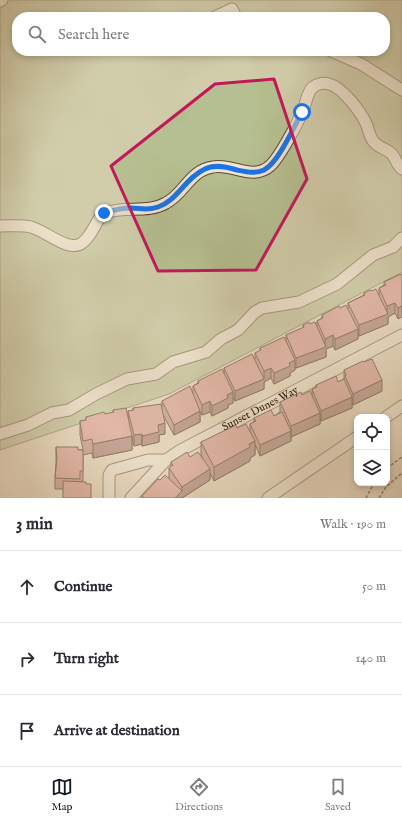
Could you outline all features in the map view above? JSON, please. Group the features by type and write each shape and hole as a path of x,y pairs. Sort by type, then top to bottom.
{"street":[{"path":"226,12 232,9 234,12"},
{"path":"343,56 361,64 402,90"},
{"path":"0,226 22,225 47,233 70,246 78,245 88,238 104,213 119,209 146,210 158,207 175,196 188,180 205,169 222,167 250,173 264,170 275,160 294,127 311,89 321,84 329,83 347,97 359,111 374,142 391,154 402,169"},
{"path":"0,434 28,425 52,412 68,410 127,379 156,374 172,362 206,352 221,339 238,330 258,310 299,302 337,284 373,255 393,247 402,238"},
{"name":"Sunset Dunes Way","path":"131,498 166,460 186,447 402,335"},
{"path":"390,414 402,406"},
{"path":"268,498 354,439"},
{"path":"109,498 109,476 112,470 148,460 166,460"}],"path":[{"path":"390,466 402,458"},
{"path":"379,498 386,487 402,473"},
{"path":"366,498 372,486"}],"highlighted area":[{"path":"274,79 307,179 256,270 158,271 111,166 215,84"}],"green space":[{"path":"0,0 402,0 402,272 169,394 0,450"}],"building":[{"path":"401,274 402,306 398,308 395,303 387,306 379,288 386,285 384,282"},
{"path":"376,289 388,314 359,325 348,303 365,295 364,293 370,290"},
{"path":"346,305 358,329 335,339 333,335 325,339 317,321 323,318 322,315 339,306 340,308"},
{"path":"309,322 310,324 315,322 326,347 296,358 286,335 304,327 303,325"},
{"path":"284,337 295,360 289,363 290,366 274,373 271,368 264,371 255,353 261,350 260,348"},
{"path":"252,354 264,379 235,391 224,368"},
{"path":"372,359 382,380 353,394 344,370 363,361"},
{"path":"222,369 233,392 227,395 228,398 212,406 210,401 202,405 193,386 199,383 198,381"},
{"path":"336,376 338,382 344,379 352,397 321,411 312,389 317,387 316,385"},
{"path":"190,386 200,411 174,425 162,401"},
{"path":"310,391 320,413 291,426 280,402 301,392 302,395"},
{"path":"161,404 165,423 158,425 159,432 142,436 142,434 134,435 128,411 134,410 133,408"},
{"path":"126,408 132,436 93,444 92,439 83,441 80,421 86,420 86,417 104,412 105,414 114,412 113,410"},
{"path":"271,410 274,416 282,412 291,431 260,445 250,424 256,421 254,418"},
{"path":"246,424 255,441 249,444 250,447 214,467 201,442 236,425 237,428"},
{"path":"56,447 78,447 78,450 83,450 83,471 80,471 80,479 55,478 57,458"},
{"path":"187,452 190,457 198,452 210,469 182,487 169,468 173,465 171,462"},
{"path":"165,475 182,491 175,498 144,498 142,496 158,479 160,480"},
{"path":"63,481 86,482 86,484 91,484 91,498 63,498"}],"route":[{"path":"104,213 119,209 132,208 146,210 158,207 168,202 175,196 188,180 205,169 213,166 250,173 264,170 275,160 302,112"}]}
